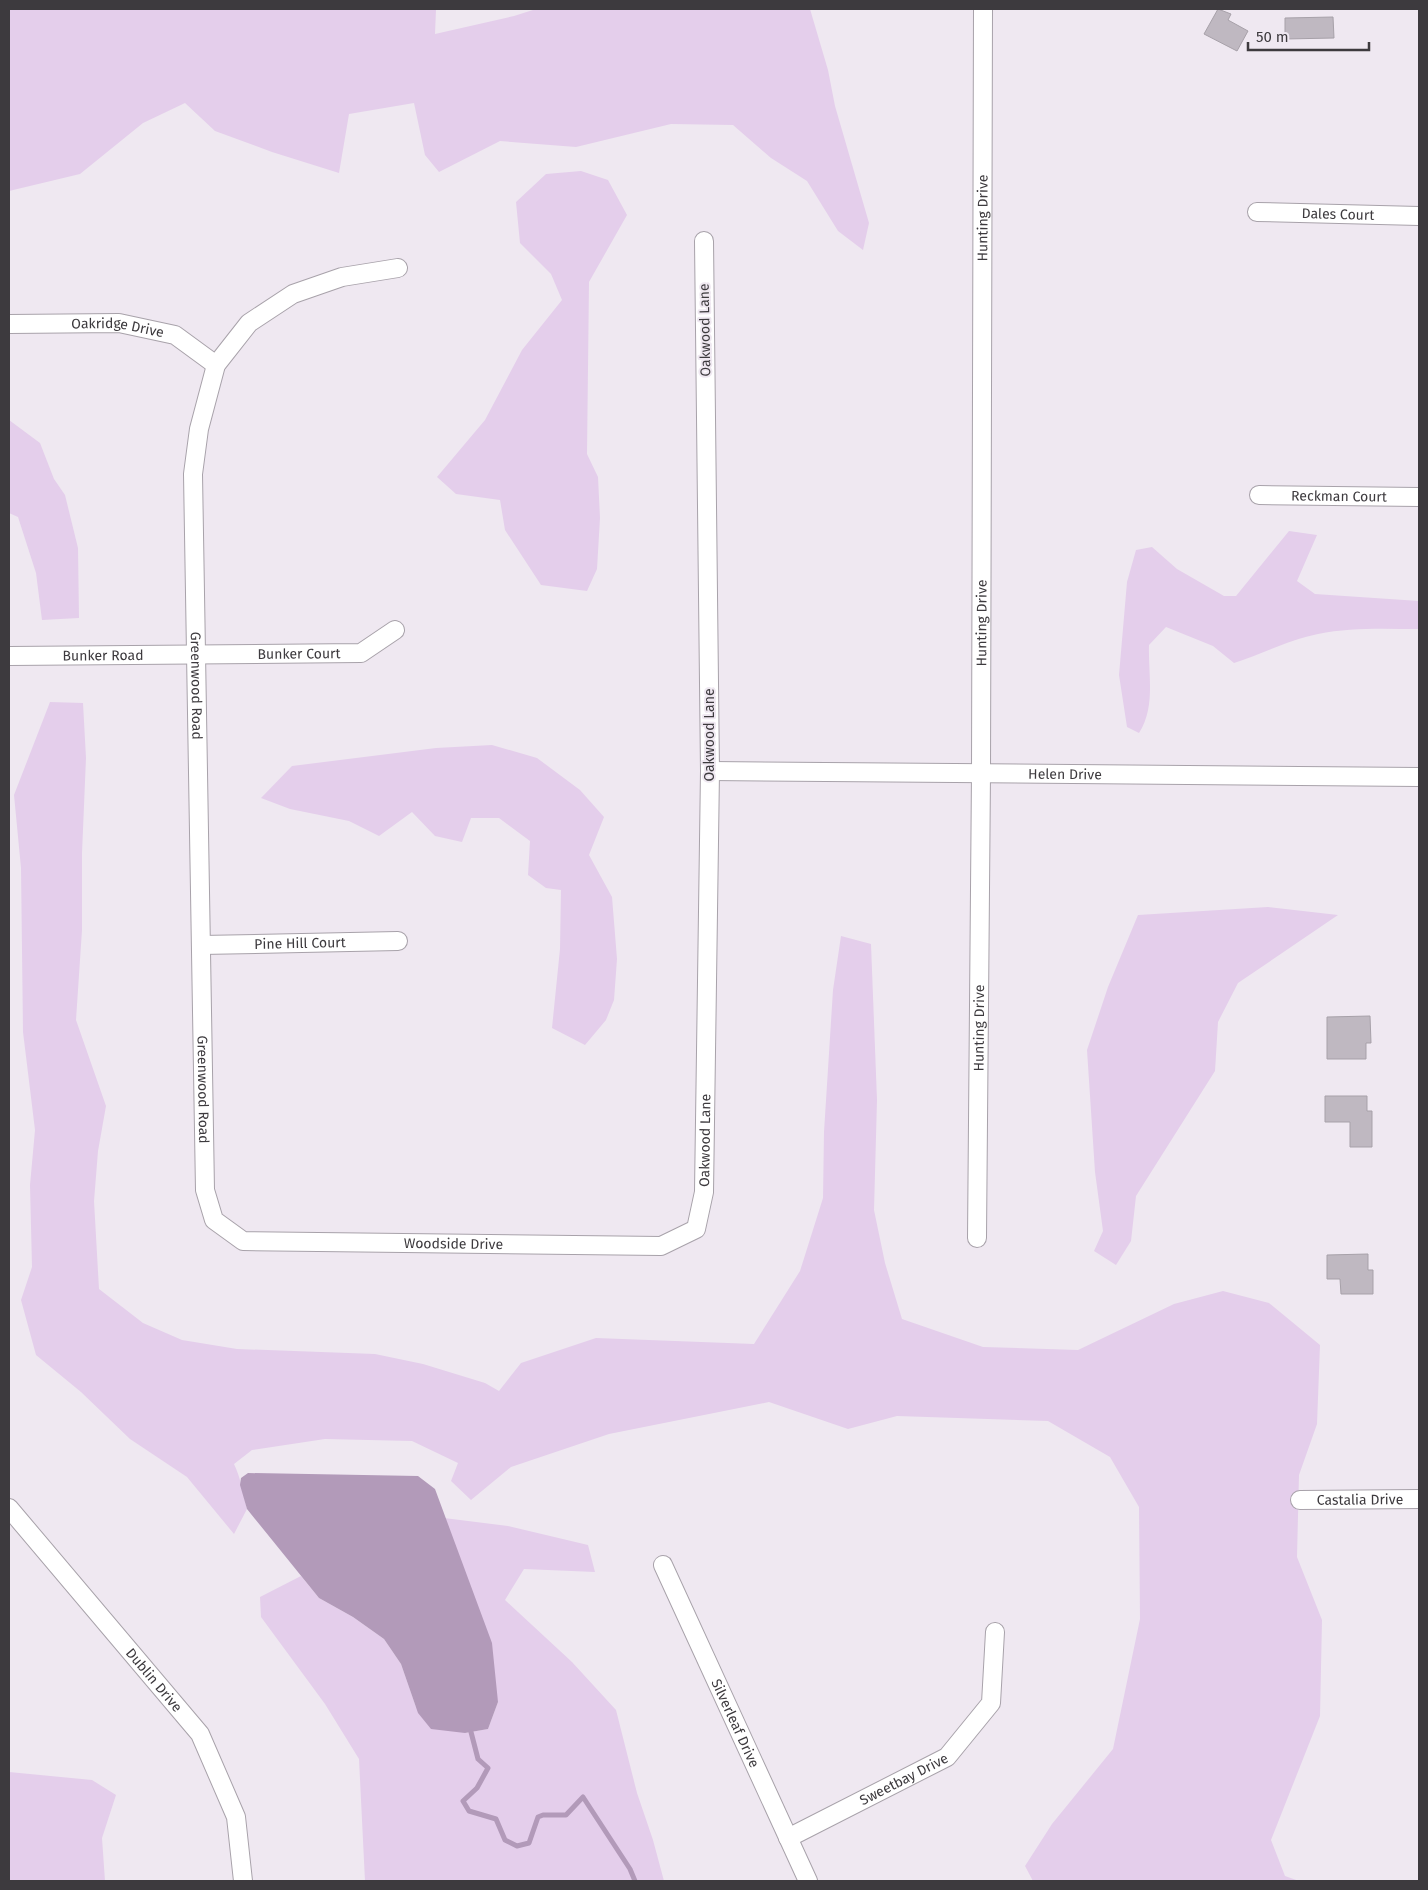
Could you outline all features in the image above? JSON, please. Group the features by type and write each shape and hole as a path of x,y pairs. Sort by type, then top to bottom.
{"street":[{"name":"Hunting Drive","path":"977,1238 981,773 983,9"},
{"name":"Dales Court","path":"1257,212 1419,216"},
{"name":"Oakwood Lane","path":"696,1229 704,1192 710,771 704,241"},
{"name":"Greenwood Road","path":"214,1220 205,1190 193,474 199,429 216,365 249,324 292,294 342,277 398,268"},
{"name":"Oakridge Drive","path":"9,324 119,323 175,335 216,365"},
{"name":"Reckman Court","path":"1259,495 1419,497"},
{"name":"Bunker Court","path":"196,656 362,653 395,630"},
{"name":"Bunker Road","path":"9,656 196,656"},
{"name":"Helen Drive","path":"710,771 1419,777"},
{"name":"Pine Hill Court","path":"202,946 398,941"},
{"name":"Woodside Drive","path":"214,1220 243,1240 661,1246 696,1229"},
{"name":"Castalia Drive","path":"1300,1500 1419,1499"},
{"name":"Dublin Drive","path":"9,1508 200,1734 236,1817 243,1881"},
{"name":"Silverleaf Drive","path":"663,1565 808,1881"},
{"name":"Sweetbay Drive","path":"788,1838 947,1757 991,1703 995,1632"}],"shaded area":[{"path":"9,9 436,9 435,34 514,16 536,9 810,9 828,70 835,106 869,223 863,250 838,231 807,181 771,158 733,125 671,124 576,147 500,141 439,172 425,155 414,103 349,114 339,173 272,152 215,131 185,103 143,123 80,174 9,191"},
{"path":"581,171 608,180 627,215 589,282 587,454 598,477 600,518 597,569 587,591 541,585 505,530 500,500 456,494 437,477 485,420 522,350 562,300 551,274 520,243 516,202 546,174"},
{"path":"9,420 40,443 54,479 65,495 78,548 79,618 42,620 36,573 18,517 9,513"},
{"path":"1289,531 1317,535 1297,581 1315,594 1419,601 1419,629 1356,629 1318,634 1296,640 1234,663 1213,646 1166,627 1149,645 1150,690 1148,712 1144,723 1139,733 1127,727 1119,675 1127,582 1136,550 1152,547 1177,569 1224,596 1236,596"},
{"path":"50,702 83,703 86,758 82,853 82,930 76,1020 106,1106 98,1151 94,1201 99,1289 143,1323 182,1340 237,1349 375,1354 423,1364 485,1383 499,1391 521,1363 596,1338 754,1344 800,1271 823,1198 824,1132 833,990 841,936 871,944 877,1100 874,1210 885,1263 902,1319 983,1347 1078,1350 1174,1304 1223,1291 1269,1303 1320,1345 1317,1424 1299,1475 1297,1557 1322,1620 1320,1716 1271,1840 1285,1876 1299,1881 1033,1881 1025,1866 1052,1824 1113,1749 1140,1619 1139,1507 1110,1457 1048,1421 897,1416 848,1429 769,1402 609,1434 511,1467 471,1500 451,1481 458,1463 412,1441 325,1439 252,1450 234,1464 247,1509 234,1534 187,1477 130,1439 81,1392 36,1355 21,1300 32,1267 30,1185 35,1130 23,1032 21,868 14,795"},
{"path":"492,745 537,758 580,790 604,817 589,855 612,897 617,959 614,1000 606,1020 585,1045 552,1028 560,949 561,890 546,888 528,875 530,841 499,818 471,818 462,842 435,836 412,812 379,836 349,821 290,809 261,798 292,766 436,748"},
{"path":"1268,907 1338,915 1238,983 1218,1022 1215,1071 1136,1196 1131,1241 1116,1265 1094,1251 1103,1231 1095,1172 1087,1050 1108,987 1138,915"},
{"path":"248,1473 418,1476 435,1489 492,1643 498,1702 488,1729 465,1733 431,1729 418,1713 401,1664 384,1639 353,1617 319,1598 247,1509 240,1485 241,1478"},
{"path":"444,1518 508,1526 588,1545 595,1572 524,1569 505,1600 572,1662 616,1710 637,1793 653,1840 664,1881 365,1881 359,1759 325,1704 261,1617 260,1597 301,1576 319,1598 353,1617 384,1639 401,1664 416,1707 465,1733 488,1729 498,1702"},
{"path":"9,1772 92,1780 116,1795 102,1838 105,1881 9,1881"}],"building":[{"path":"1218,9 1231,14 1228,20 1248,31 1237,51 1204,34"},
{"path":"1333,17 1334,38 1285,39 1285,18"},
{"path":"1370,1016 1371,1043 1366,1043 1366,1059 1327,1059 1327,1017"},
{"path":"1325,1096 1367,1096 1367,1111 1372,1111 1372,1147 1350,1147 1350,1122 1325,1122"},
{"path":"1368,1254 1368,1270 1373,1270 1373,1294 1341,1294 1340,1279 1327,1279 1327,1255"}],"waterway":[{"path":"471,1732 478,1759 488,1768 477,1788 463,1801 469,1811 496,1819 505,1840 517,1846 529,1843 538,1817 543,1815 566,1815 583,1797 630,1869 635,1881"}]}
